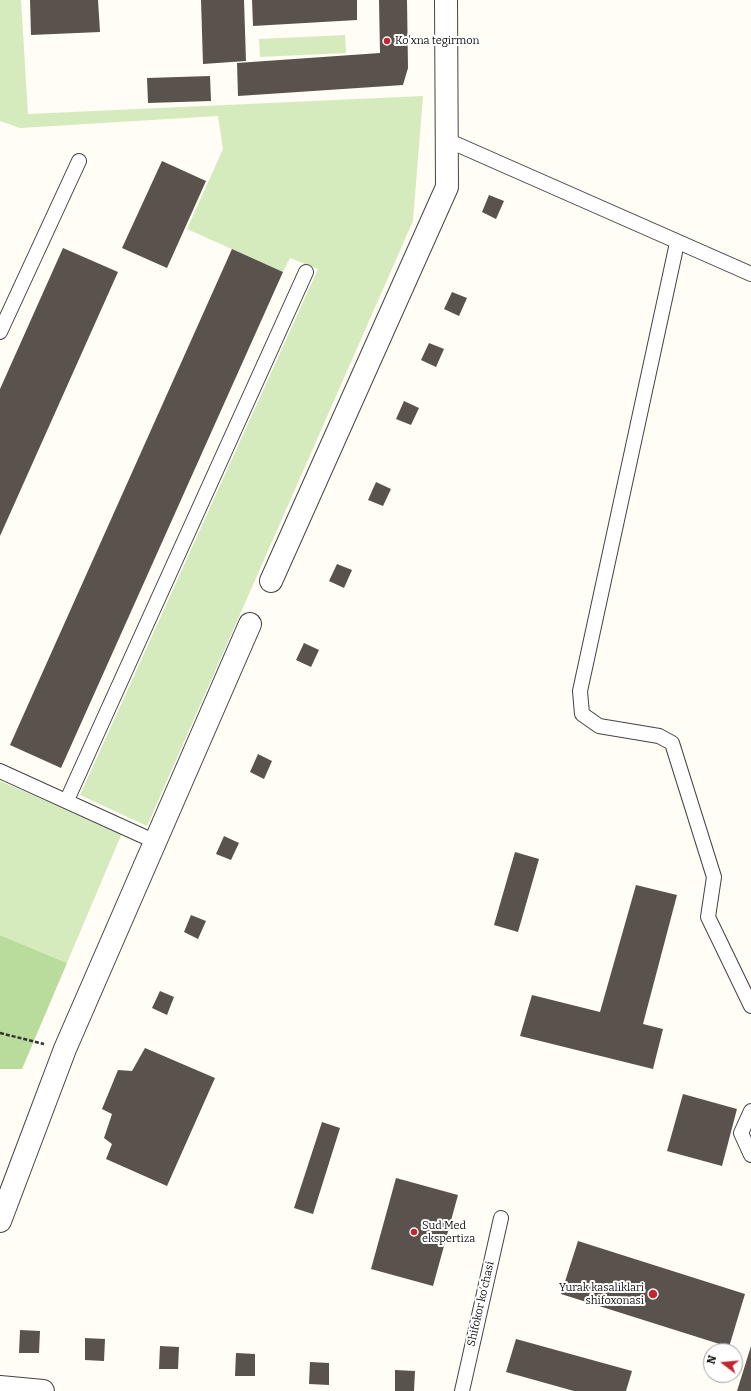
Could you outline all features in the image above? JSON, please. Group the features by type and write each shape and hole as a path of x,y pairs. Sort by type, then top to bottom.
{"street":[{"path":"271,581 448,187 446,0"},
{"path":"0,1221 65,1049 250,624"},
{"path":"0,1387 43,1391"}],"lane":[{"path":"447,140 677,243 751,274"},
{"path":"0,332 79,160"},
{"path":"677,243 580,690 582,714 599,726 659,736 672,743 714,878 708,917 751,1006"},
{"path":"67,800 306,272"},
{"path":"0,771 67,800 156,842"},
{"path":"751,1111 741,1134 751,1154"},
{"name":"Shifokor ko'chasi","path":"462,1391 501,1218"}],"path":[{"path":"0,1033 65,1049"}],"green space":[{"path":"0,0 21,0 28,114 423,96 413,221 147,826 80,795 318,269 290,258 283,272 187,229 223,149 218,116 20,128 0,121"},
{"path":"345,35 346,53 260,57 259,39"},
{"path":"0,781 122,833 67,963 0,935"},
{"path":"0,935 67,963 22,1069 0,1069"}],"building":[{"path":"30,0 98,0 100,32 31,35"},
{"path":"201,0 244,0 246,61 203,64"},
{"path":"252,0 357,0 357,20 253,26"},
{"path":"379,0 407,0 408,68 403,85 238,96 237,63 380,53"},
{"path":"210,76 211,101 148,103 147,78"},
{"path":"162,161 206,181 167,268 122,248"},
{"path":"489,195 504,201 496,219 482,212"},
{"path":"63,248 118,272 0,536 0,389"},
{"path":"232,249 283,272 61,768 10,745"},
{"path":"452,292 467,298 459,316 444,309"},
{"path":"429,343 444,349 436,367 421,360"},
{"path":"404,401 419,408 411,425 396,419"},
{"path":"376,482 391,489 383,506 368,500"},
{"path":"337,564 352,570 344,588 329,581"},
{"path":"304,643 319,650 311,667 296,660"},
{"path":"258,754 272,761 264,779 250,772"},
{"path":"224,836 239,843 231,860 216,854"},
{"path":"515,852 539,859 518,932 494,925"},
{"path":"636,885 677,895 643,1024 663,1029 653,1069 520,1036 532,995 600,1012"},
{"path":"191,915 206,921 198,939 184,932"},
{"path":"160,991 174,997 167,1015 152,1008"},
{"path":"145,1048 215,1078 167,1186 106,1159 112,1144 104,1138 112,1114 102,1109 118,1070 132,1071"},
{"path":"683,1094 737,1109 722,1166 667,1151"},
{"path":"322,1122 340,1128 313,1214 294,1208"},
{"name":"Sud Med ekspertiza","path":"396,1178 458,1195 433,1286 371,1269"},
{"name":"Yurak kasaliklari shifoxonasi","path":"578,1241 745,1294 730,1343 716,1343 561,1294"},
{"path":"20,1330 40,1331 39,1353 19,1353"},
{"path":"85,1338 105,1339 104,1361 85,1360"},
{"path":"516,1339 632,1371 626,1391 574,1391 506,1372"},
{"path":"160,1346 179,1347 178,1369 159,1369"},
{"path":"751,1346 751,1391 737,1391 739,1383 743,1383 743,1372"},
{"path":"236,1353 255,1354 255,1376 235,1376"},
{"path":"310,1362 329,1363 329,1385 309,1384"},
{"path":"395,1370 415,1371 414,1391 395,1391"}],"place":[{"name":"Ko'xna tegirmon","path":"387,41"},
{"name":"Sud Med ekspertiza","path":"414,1232"},
{"name":"Yurak kasaliklari shifoxonasi","path":"653,1294"}]}
